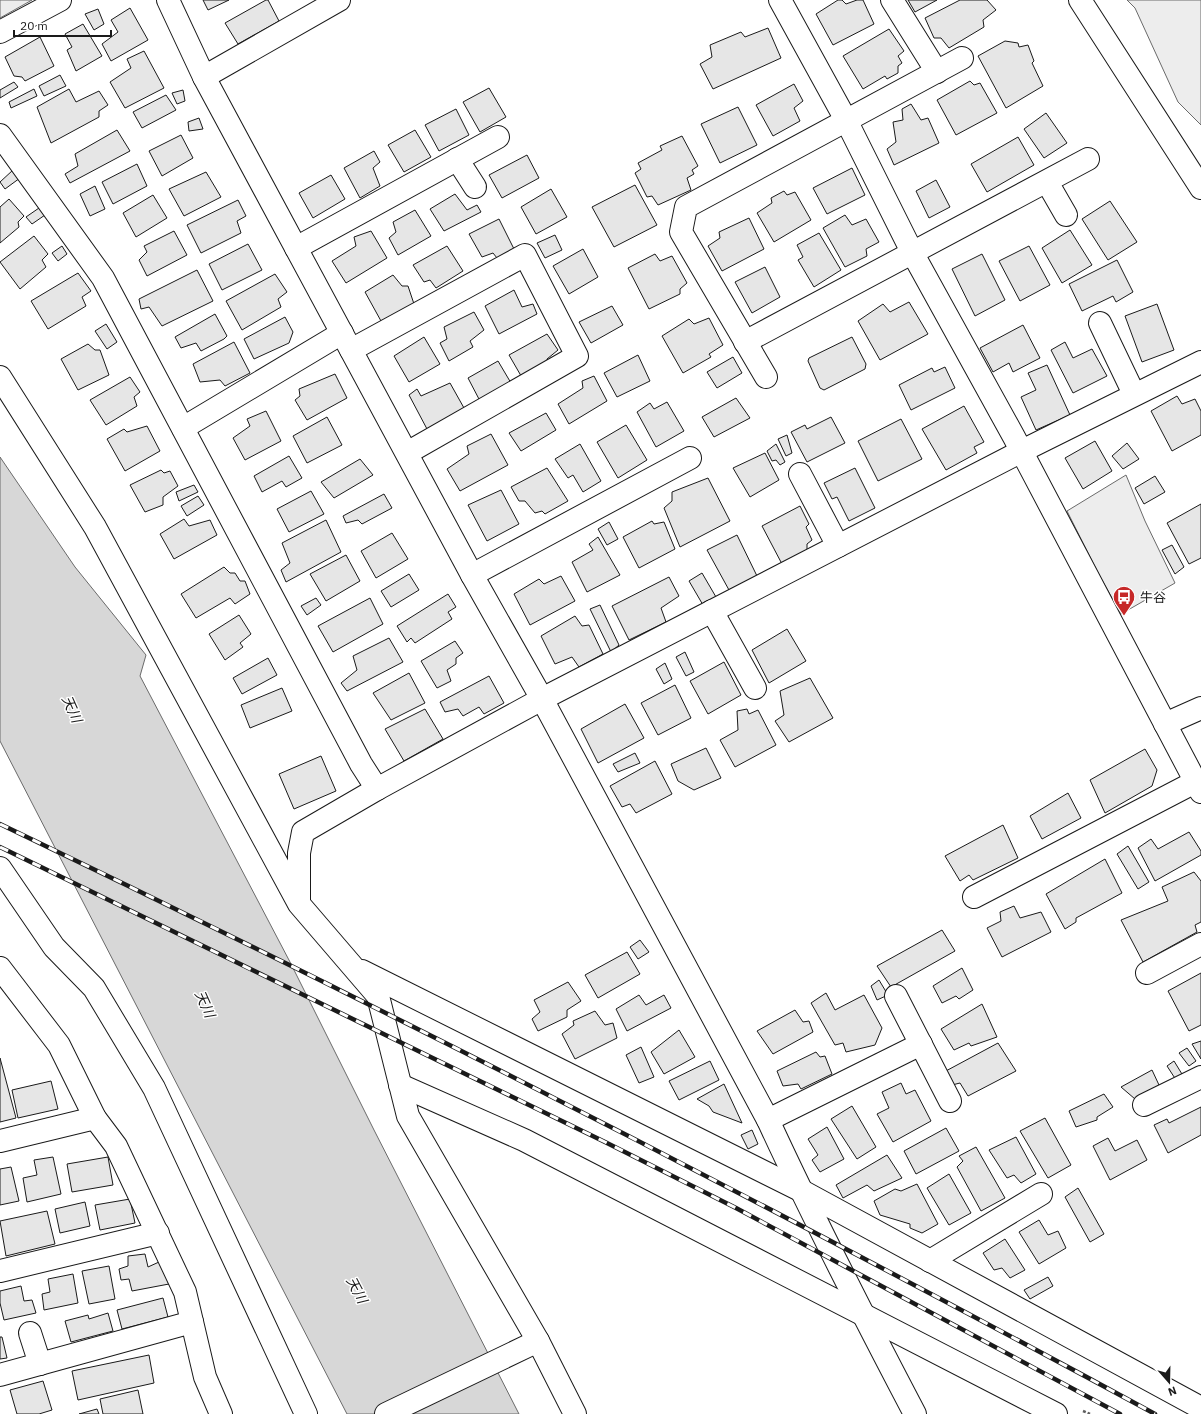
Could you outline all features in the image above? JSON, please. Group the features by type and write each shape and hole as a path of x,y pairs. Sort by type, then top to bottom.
{"street":[{"path":"0,32 60,0"},
{"path":"168,0 204,77 472,575 542,699 768,1120 800,1190 862,1314 915,1414"},
{"path":"780,0 846,120 913,254 1022,451 1198,787 974,897"},
{"path":"892,0 937,72"},
{"path":"1080,0 1201,188"},
{"path":"204,77 331,2"},
{"path":"766,377 744,342 681,232 686,207 962,58"},
{"path":"0,135 103,278 361,764 377,789"},
{"path":"296,248 498,137"},
{"path":"457,159 475,187"},
{"path":"744,342 913,254 1088,159"},
{"path":"1047,182 1066,215"},
{"path":"183,428 346,341 525,255 578,356 407,453"},
{"path":"1100,323 1134,394"},
{"path":"299,904 299,853 303,832 377,789 542,699 1022,451 1201,362"},
{"path":"0,377 95,527 299,904 378,996 408,1116 538,1341 575,1414"},
{"path":"472,575 690,458"},
{"path":"800,474 838,546"},
{"path":"712,611 755,688"},
{"path":"1165,724 1201,708"},
{"path":"0,868 54,947 94,988 154,1088 306,1414"},
{"path":"1147,973 1201,944"},
{"path":"354,967 800,1190 1201,1408"},
{"path":"0,968 59,1045 95,1118 116,1146 185,1292 205,1377 221,1414"},
{"path":"896,996 950,1101"},
{"path":"768,1120 921,1044"},
{"path":"1144,1105 1201,1077"},
{"path":"400,1086 524,1140 1056,1414"},
{"path":"0,1141 95,1118"},
{"path":"930,1261 1041,1194"},
{"path":"0,1270 158,1233"},
{"path":"0,1375 192,1322"},
{"path":"30,1333 40,1364"},
{"path":"386,1414 538,1341"}],"shaded area":[{"path":"0,0 32,0 0,18"},
{"path":"1127,0 1201,0 1201,125 1178,102 1135,8"},
{"path":"1126,475 1145,521 1175,583 1121,614 1098,573 1067,511"}],"water":[{"name":"天川","path":"0,457 75,567 146,655 140,676 290,962 519,1414 347,1414 0,741"}],"building":[{"path":"203,0 229,0 208,10"},
{"path":"268,0 279,21 238,44 225,23"},
{"path":"838,0 842,0 846,4 857,0 863,0 874,24 833,45 816,14"},
{"path":"908,0 937,0 915,12"},
{"path":"960,0 987,0 996,10 983,20 984,27 949,48 941,38 934,38 925,18"},
{"path":"130,8 148,40 111,61 102,44 118,32 111,20"},
{"path":"98,9 104,24 94,30 85,14"},
{"path":"83,24 102,56 76,71 67,50 72,47 65,34"},
{"path":"768,28 781,58 713,89 700,64 712,57 710,45 741,32 745,37"},
{"path":"889,29 904,51 898,56 902,63 898,66 898,73 887,79 885,76 863,89 843,56"},
{"path":"40,37 54,66 25,81 22,77 14,76 5,57"},
{"path":"1005,41 1018,43 1019,47 1028,45 1034,61 1032,63 1043,86 1006,108 978,56"},
{"path":"144,51 164,88 125,108 110,82 131,68 127,59"},
{"path":"60,75 66,86 44,96 39,86"},
{"path":"970,81 974,85 980,83 997,113 956,135 937,100"},
{"path":"14,82 18,87 0,98 0,90"},
{"path":"794,84 803,101 794,108 800,121 773,136 756,105"},
{"path":"489,88 506,117 480,132 463,102"},
{"path":"34,89 37,96 11,108 9,102"},
{"path":"69,89 76,102 99,91 108,105 99,111 99,117 51,143 37,107"},
{"path":"183,90 185,101 177,104 172,93"},
{"path":"166,95 176,110 142,128 133,112"},
{"path":"911,104 921,120 928,118 939,143 894,165 887,149 896,142 893,122 903,120 902,109"},
{"path":"738,107 757,145 720,163 701,124"},
{"path":"456,109 469,135 439,151 425,125"},
{"path":"1046,113 1067,143 1044,158 1024,129"},
{"path":"199,118 203,129 189,131 188,122"},
{"path":"117,130 130,151 70,183 65,174 78,166 75,154"},
{"path":"415,130 431,157 404,172 388,145"},
{"path":"181,135 193,158 162,176 149,151"},
{"path":"682,136 698,166 692,170 694,174 687,178 691,190 658,205 652,196 647,197 635,173 641,169 638,163 662,150 660,146"},
{"path":"1018,137 1034,165 987,192 971,164"},
{"path":"374,151 380,162 373,168 380,186 360,198 344,168"},
{"path":"527,155 539,178 502,198 489,175"},
{"path":"137,164 147,186 113,204 102,182"},
{"path":"852,168 865,195 827,214 813,188"},
{"path":"13,170 20,178 5,189 0,182"},
{"path":"206,172 221,197 184,216 169,189"},
{"path":"331,175 345,199 313,218 299,193"},
{"path":"936,180 950,207 929,218 916,191"},
{"path":"635,185 657,225 614,247 592,207"},
{"path":"95,186 105,209 90,216 80,194"},
{"path":"551,189 567,217 536,234 521,207"},
{"path":"784,191 787,195 795,192 811,220 774,242 757,213 772,203 771,198"},
{"path":"455,194 467,210 477,205 481,212 444,231 430,209"},
{"path":"153,195 167,218 136,237 123,213"},
{"path":"9,199 24,216 18,222 19,227 0,243 0,207"},
{"path":"238,200 246,216 237,221 241,233 201,253 187,225"},
{"path":"1110,201 1137,242 1108,260 1082,219"},
{"path":"39,208 45,215 32,224 26,217"},
{"path":"415,210 431,236 398,255 389,238 396,232 393,222"},
{"path":"845,215 852,225 866,219 879,242 866,249 867,256 845,267 823,228"},
{"path":"749,218 764,249 722,271 708,246 720,238 719,232"},
{"path":"499,219 514,249 497,258 493,253 482,257 469,234"},
{"path":"1070,230 1092,265 1062,283 1042,248"},
{"path":"174,231 187,255 147,276 139,260 147,252 144,246"},
{"path":"371,231 387,258 346,283 332,261 356,246 354,237"},
{"path":"819,233 841,270 814,287 798,260 803,257 797,245"},
{"path":"555,235 562,250 545,258 537,243"},
{"path":"34,236 48,254 42,260 46,267 20,289 0,262"},
{"path":"248,244 262,270 222,290 209,264"},
{"path":"62,246 67,254 58,261 52,253"},
{"path":"447,246 463,271 436,288 430,280 424,282 413,265"},
{"path":"1029,246 1050,285 1020,301 999,261"},
{"path":"583,249 598,277 569,294 553,266"},
{"path":"655,254 660,261 672,256 687,283 680,289 680,294 649,309 628,268"},
{"path":"982,254 1005,300 975,316 952,269"},
{"path":"1117,260 1133,292 1116,302 1113,296 1082,311 1069,284"},
{"path":"765,267 780,297 752,313 735,282"},
{"path":"197,270 213,301 162,326 149,307 141,309 139,299"},
{"path":"78,273 91,291 82,297 86,306 48,329 31,301"},
{"path":"275,274 287,292 278,299 281,307 242,330 226,301"},
{"path":"393,275 402,286 408,286 414,304 381,321 365,292"},
{"path":"514,290 522,307 533,304 537,314 499,334 485,306"},
{"path":"909,302 928,334 880,360 858,321 883,304 890,312"},
{"path":"1157,304 1174,350 1142,362 1125,316"},
{"path":"612,306 623,325 591,343 579,322"},
{"path":"474,312 484,330 470,341 473,347 449,361 440,343 447,339 444,327"},
{"path":"215,314 227,336 224,339 201,351 196,343 181,348 175,337"},
{"path":"285,317 293,332 289,343 254,359 244,339"},
{"path":"709,318 723,345 709,354 711,357 683,373 662,336 689,319 694,324"},
{"path":"106,324 117,342 107,349 95,331"},
{"path":"1023,325 1040,358 1013,372 1009,363 993,372 980,348"},
{"path":"547,334 558,350 547,359 549,366 524,381 509,355"},
{"path":"424,337 440,364 409,382 394,356"},
{"path":"852,337 866,364 865,369 824,390 820,388 808,361 809,358"},
{"path":"234,342 250,373 225,386 220,380 200,382 193,364"},
{"path":"1065,342 1073,358 1092,349 1107,376 1073,393 1051,350"},
{"path":"88,344 95,350 100,350 109,375 78,390 61,359"},
{"path":"638,355 650,381 617,397 604,373"},
{"path":"733,357 742,373 717,388 707,372"},
{"path":"498,361 511,383 480,401 468,378"},
{"path":"1047,365 1070,415 1036,430 1021,397 1036,390 1028,373"},
{"path":"945,367 955,388 911,410 899,385 932,368 934,372"},
{"path":"335,374 347,398 307,420 295,400 300,396 299,389"},
{"path":"594,376 607,401 569,424 558,404 583,388 582,381"},
{"path":"130,377 140,392 134,397 137,406 106,425 90,400"},
{"path":"450,383 464,408 427,429 409,395 417,389 421,396"},
{"path":"1177,396 1182,404 1195,399 1201,411 1201,435 1172,451 1151,411"},
{"path":"736,398 750,418 714,437 702,417"},
{"path":"667,402 684,431 656,447 637,412 650,403 654,409"},
{"path":"964,406 984,442 974,447 977,453 946,470 922,429"},
{"path":"266,411 281,441 245,460 233,438 250,426 247,419"},
{"path":"546,413 556,430 521,451 509,433"},
{"path":"327,417 342,445 307,463 293,436"},
{"path":"831,417 845,443 807,462 791,432 805,425 807,429"},
{"path":"901,419 922,459 878,481 858,441"},
{"path":"626,425 647,460 618,478 597,442"},
{"path":"147,426 160,451 125,471 107,439 124,429 127,432"},
{"path":"491,434 508,465 460,491 447,469 469,454 467,446"},
{"path":"787,435 792,453 786,456 778,439"},
{"path":"1095,441 1112,471 1083,489 1065,458"},
{"path":"1127,443 1139,459 1123,469 1112,456"},
{"path":"580,444 601,481 583,492 573,475 568,478 555,459"},
{"path":"776,444 785,462 780,465 776,460 772,461 767,451"},
{"path":"765,453 779,480 750,497 733,468"},
{"path":"289,456 302,478 286,487 282,481 262,492 254,476"},
{"path":"360,459 373,475 334,498 321,482"},
{"path":"547,468 568,501 545,514 542,511 535,513 525,501 519,501 511,487"},
{"path":"855,468 875,508 849,521 837,497 832,499 824,483"},
{"path":"161,470 164,473 170,471 178,486 163,497 163,505 145,512 130,485"},
{"path":"1155,476 1165,492 1144,504 1135,488"},
{"path":"708,478 730,521 680,547 664,508 672,501 672,492"},
{"path":"194,485 198,492 179,501 176,492"},
{"path":"501,490 519,524 487,541 468,505"},
{"path":"311,491 324,514 289,532 277,509"},
{"path":"384,494 392,508 362,524 358,520 346,523 343,516"},
{"path":"198,496 204,505 187,516 181,506"},
{"path":"1201,504 1201,558 1189,564 1167,523"},
{"path":"800,506 809,524 806,527 812,540 807,544 807,551 782,564 762,526"},
{"path":"184,519 189,526 210,520 217,535 174,559 160,534"},
{"path":"326,520 341,552 286,582 281,570 290,563 282,543"},
{"path":"652,521 654,524 664,522 675,549 639,568 623,537"},
{"path":"609,522 618,539 607,545 598,529"},
{"path":"392,533 408,559 376,578 361,551"},
{"path":"737,535 757,576 729,590 707,550"},
{"path":"598,537 620,575 587,592 572,562 593,550 589,544"},
{"path":"1172,545 1184,567 1175,574 1162,550"},
{"path":"346,555 360,581 326,601 310,574"},
{"path":"224,567 230,573 235,573 240,581 245,581 250,594 235,604 230,598 196,618 181,594"},
{"path":"702,573 716,597 703,605 689,581"},
{"path":"409,574 419,590 391,607 381,591"},
{"path":"561,576 575,601 530,625 514,594 539,579 544,584"},
{"path":"669,577 679,596 661,608 666,622 629,640 612,606"},
{"path":"448,594 456,607 448,612 452,619 415,643 411,638 407,642 397,626"},
{"path":"316,598 321,605 307,615 301,606"},
{"path":"370,598 383,624 333,652 318,626"},
{"path":"600,605 619,645 611,652 590,609"},
{"path":"239,615 251,634 240,643 243,647 225,660 209,634"},
{"path":"575,616 582,626 589,625 603,654 579,667 572,657 555,664 541,636"},
{"path":"787,629 806,661 769,683 752,650"},
{"path":"389,638 403,662 347,691 341,683 357,670 353,656"},
{"path":"455,641 463,653 456,658 456,664 447,670 451,681 437,688 421,661"},
{"path":"685,652 694,672 686,676 676,657"},
{"path":"268,658 277,675 242,694 233,678"},
{"path":"724,662 741,695 708,714 690,681"},
{"path":"665,663 672,679 664,684 656,669"},
{"path":"409,673 425,703 391,720 373,693"},
{"path":"489,676 504,703 484,714 479,707 463,716 458,709 445,712 440,702"},
{"path":"810,678 833,718 789,742 775,721 784,715 780,691"},
{"path":"675,685 691,718 658,735 641,703"},
{"path":"282,688 292,711 250,728 241,705"},
{"path":"625,704 644,738 598,763 581,729"},
{"path":"425,709 443,739 404,761 385,729"},
{"path":"747,709 749,714 758,710 776,745 735,767 720,740 738,730 737,711"},
{"path":"706,748 721,778 694,790 678,781 671,764"},
{"path":"1145,749 1157,770 1152,786 1105,813 1090,780"},
{"path":"635,753 640,763 618,772 613,764"},
{"path":"321,756 336,791 294,809 279,774"},
{"path":"655,761 672,794 636,813 630,804 622,807 610,786"},
{"path":"1068,793 1081,818 1042,839 1030,816"},
{"path":"1003,825 1018,858 973,880 969,875 960,881 945,856"},
{"path":"1189,832 1201,851 1201,855 1155,881 1138,848 1151,839 1158,849"},
{"path":"1128,846 1149,882 1138,889 1117,854"},
{"path":"1105,859 1122,893 1076,918 1076,922 1065,929 1046,894"},
{"path":"1194,872 1201,881 1201,922 1195,925 1197,932 1143,962 1121,920 1168,901 1162,887"},
{"path":"1014,906 1020,918 1041,912 1051,932 1002,957 987,928 1001,921 1000,912"},
{"path":"942,930 955,951 891,987 877,966"},
{"path":"640,940 649,952 638,959 630,947"},
{"path":"627,952 640,974 598,998 585,975"},
{"path":"962,968 973,990 959,999 956,996 942,1003 933,986"},
{"path":"1201,973 1201,1025 1189,1031 1168,991"},
{"path":"879,980 888,995 877,1000 871,986"},
{"path":"568,982 581,1001 567,1010 567,1017 538,1031 532,1019 540,1012 534,1000"},
{"path":"826,993 835,1010 864,995 882,1028 875,1045 846,1052 843,1043 835,1045 811,1003"},
{"path":"639,995 646,1005 664,995 671,1008 627,1031 616,1009"},
{"path":"982,1004 997,1037 971,1046 969,1043 954,1050 941,1029"},
{"path":"795,1010 803,1022 809,1021 813,1032 773,1054 757,1031"},
{"path":"595,1011 605,1025 613,1023 617,1038 575,1059 562,1034 574,1025 573,1021"},
{"path":"679,1030 695,1057 664,1074 651,1052"},
{"path":"1201,1041 1201,1059 1192,1044"},
{"path":"998,1043 1016,1071 968,1096 960,1083 952,1085 944,1072"},
{"path":"641,1047 654,1077 639,1083 626,1055"},
{"path":"1187,1048 1196,1061 1189,1066 1179,1053"},
{"path":"816,1052 820,1057 825,1056 832,1074 801,1089 798,1084 783,1086 777,1071"},
{"path":"0,1058 16,1118 0,1122"},
{"path":"710,1061 719,1080 679,1100 669,1081"},
{"path":"1174,1061 1185,1079 1178,1083 1167,1066"},
{"path":"1152,1070 1159,1085 1135,1099 1121,1087"},
{"path":"51,1081 58,1109 18,1118 12,1090"},
{"path":"901,1083 906,1094 915,1090 931,1121 893,1142 877,1114 889,1108 882,1092"},
{"path":"724,1084 742,1123 713,1112 709,1106 697,1099"},
{"path":"1104,1094 1113,1107 1097,1117 1097,1120 1076,1127 1069,1111"},
{"path":"852,1106 876,1147 857,1159 831,1119"},
{"path":"1201,1107 1201,1135 1168,1153 1154,1125 1167,1119 1169,1123"},
{"path":"1045,1118 1071,1165 1048,1178 1020,1131"},
{"path":"827,1127 844,1159 820,1172 812,1160 818,1155 808,1139"},
{"path":"946,1128 959,1151 916,1174 904,1151"},
{"path":"752,1130 758,1144 748,1149 741,1135"},
{"path":"1016,1137 1036,1174 1021,1183 1014,1175 1007,1178 989,1150"},
{"path":"1108,1138 1115,1151 1137,1140 1147,1160 1110,1180 1093,1146"},
{"path":"976,1147 1005,1198 981,1211 957,1167 963,1161 959,1156"},
{"path":"887,1155 902,1178 874,1191 867,1185 843,1198 836,1185"},
{"path":"53,1157 61,1194 27,1202 23,1178 37,1175 34,1160"},
{"path":"108,1157 113,1185 72,1192 67,1164"},
{"path":"11,1167 19,1201 0,1205 0,1169"},
{"path":"949,1174 971,1213 949,1225 927,1188"},
{"path":"917,1184 938,1224 922,1233 910,1228 910,1224 880,1215 874,1201 895,1189 901,1191"},
{"path":"1078,1188 1104,1234 1090,1242 1065,1197"},
{"path":"130,1199 135,1223 100,1230 95,1205"},
{"path":"85,1202 90,1226 60,1233 55,1209"},
{"path":"47,1211 55,1244 6,1256 0,1221"},
{"path":"1039,1220 1048,1235 1058,1231 1066,1248 1039,1264 1019,1232"},
{"path":"1005,1239 1025,1270 1010,1278 1002,1268 994,1270 983,1253"},
{"path":"145,1254 148,1267 159,1262 169,1284 132,1291 129,1279 121,1280 119,1269 128,1266 128,1256"},
{"path":"109,1266 115,1299 89,1304 82,1271"},
{"path":"73,1274 78,1303 44,1310 42,1294 50,1292 48,1279"},
{"path":"1048,1277 1053,1286 1030,1299 1024,1290"},
{"path":"21,1286 24,1301 32,1300 36,1313 4,1320 0,1303 0,1291"},
{"path":"163,1298 168,1317 122,1329 117,1310"},
{"path":"108,1313 113,1331 71,1342 65,1321 88,1315 89,1319"},
{"path":"0,1337 2,1337 7,1358 0,1359"},
{"path":"149,1355 154,1383 78,1400 72,1371"},
{"path":"43,1381 52,1410 39,1414 17,1414 10,1390"},
{"path":"138,1390 143,1414 103,1414 100,1399"},
{"path":"97,1409 99,1414 79,1414"}],"railway":[{"path":"0,824 292,966 581,1112 869,1261 1155,1414"},
{"path":"0,847 605,1142 736,1208 1120,1414"}],"place":[{"name":"牛谷","path":"1124,616"}]}
